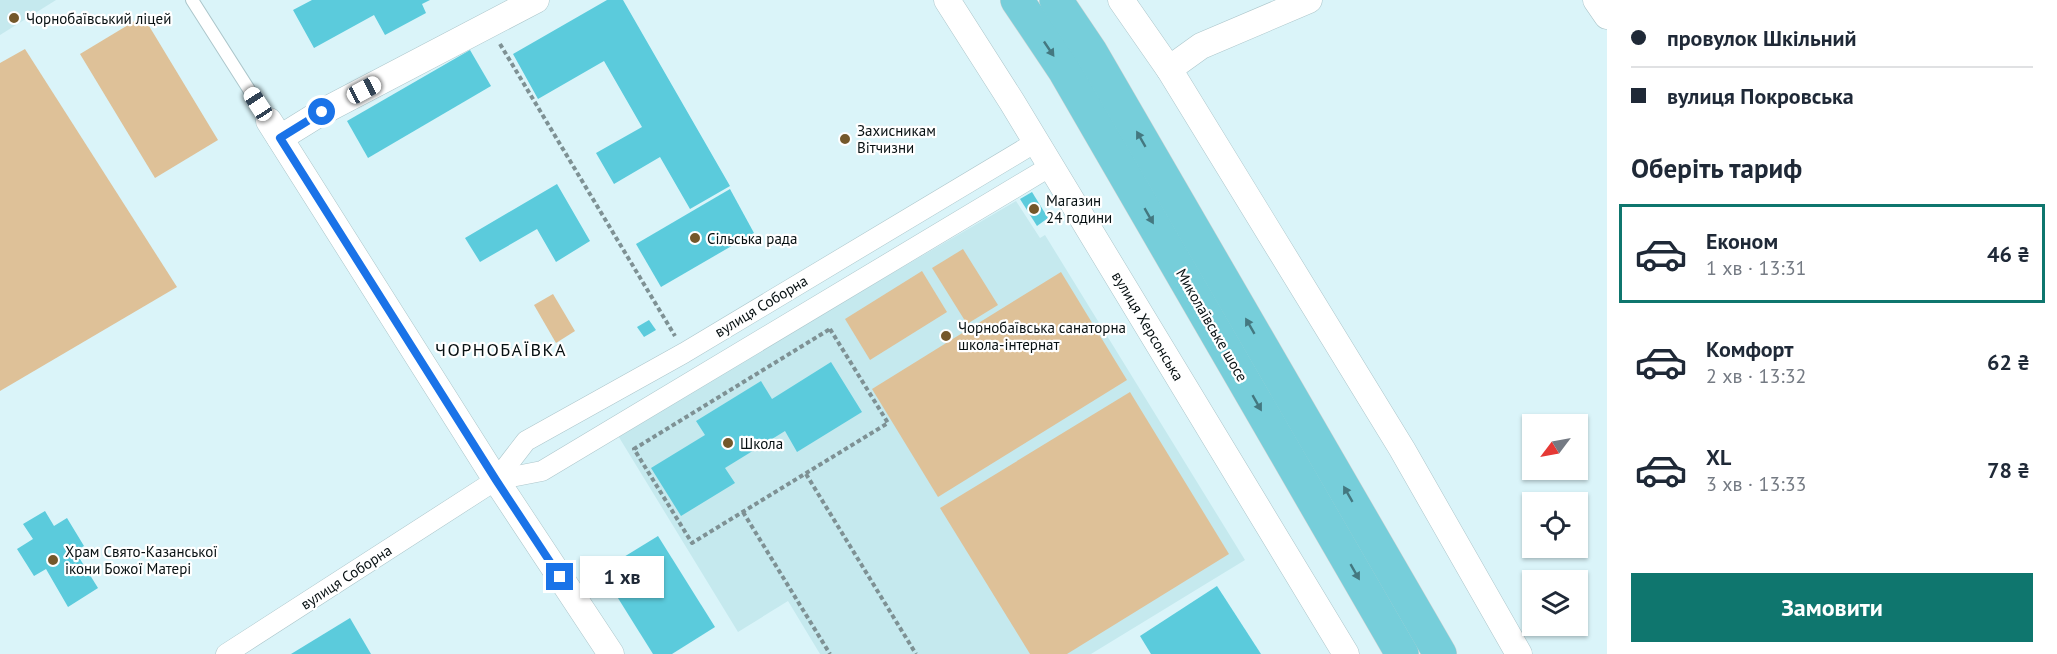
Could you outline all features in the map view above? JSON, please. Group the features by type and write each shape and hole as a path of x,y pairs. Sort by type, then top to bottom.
{"main road":[{"name":"Миколаївське шосе","path":"1017,0 1064,70 1402,654"},
{"path":"1056,0 1097,63 1440,654"}],"street":[{"path":"536,0 322,112 275,130 496,480 611,654"},
{"name":"вулиця Херсонська","path":"947,0 1051,166 1346,654"},
{"path":"1121,0 1169,69 1402,449 1519,654"},
{"path":"1169,69 1201,46 1309,0"},
{"path":"1596,0 1607,16"},
{"name":"вулиця Соборна","path":"226,654 496,480 526,441 684,352 1036,142"},
{"name":"вулиця Соборна","path":"496,480 542,471 1051,166"}],"lane":[{"path":"192,0 275,130"}],"path":[{"path":"489,24 684,352"},
{"path":"830,329 888,423 743,512 692,543 634,449 830,329"},
{"path":"806,474 916,654"},
{"path":"743,512 830,654"}],"shaded area":[{"name":"Чорнобаївський ліцей","path":"0,0 56,0 0,35"},
{"path":"143,16 218,140 155,178 80,54"},
{"path":"25,49 177,287 0,391 0,63"},
{"name":"Чорнобаївська санаторна школа-інтернат","path":"1016,201 1040,238 1045,235 1245,560 1091,654 820,654 788,601 738,632 617,434"},
{"path":"963,249 998,305 967,324 932,268"},
{"path":"922,271 947,312 870,360 845,319"},
{"path":"1061,272 1127,380 938,497 872,389"},
{"path":"553,294 575,331 556,343 534,305"},
{"path":"1130,392 1229,554 1067,654 1030,654 940,508"}],"building":[{"path":"312,0 430,0 422,4 426,13 385,35 374,15 314,48 293,10"},
{"path":"607,0 623,0 730,186 690,209 660,157 614,184 596,153 642,127 604,61 538,99 513,54"},
{"path":"470,50 491,86 368,158 347,121"},
{"path":"557,184 590,241 556,262 537,229 480,262 465,238"},
{"name":"Сільська рада","path":"730,189 754,233 661,287 636,244"},
{"name":"Магазин 24 години","path":"1032,192 1048,218 1037,226 1020,199"},
{"path":"649,320 656,330 644,337 637,327"},
{"name":"Школа","path":"831,362 862,412 797,452 785,431 725,468 735,483 681,516 651,468 705,435 696,421 761,381 772,399"},
{"name":"Храм Свято-Казанської ікони Божої Матері","path":"45,511 54,526 67,518 84,546 75,551 98,588 68,607 46,569 34,576 17,549 33,539 23,524"},
{"path":"658,536 715,627 672,654 653,654 601,571"},
{"path":"1217,586 1261,654 1151,654 1140,636"},
{"path":"350,618 371,654 291,654"}],"place":[{"name":"Чорнобаївський ліцей","path":"14,18"},
{"name":"Захисникам Вітчизни","path":"845,139"},
{"name":"Магазин 24 години","path":"1034,209"},
{"name":"Сільська рада","path":"695,238"},
{"name":"Чорнобаївська санаторна школа-інтернат","path":"946,336"},
{"name":"Школа","path":"728,443"},
{"name":"Храм Свято-Казанської ікони Божої Матері","path":"53,560"}],"district":[{"name":"ЧОРНОБАЇВКА","path":"501,349"}],"route":[{"path":"322,112 280,138 560,577"}]}
